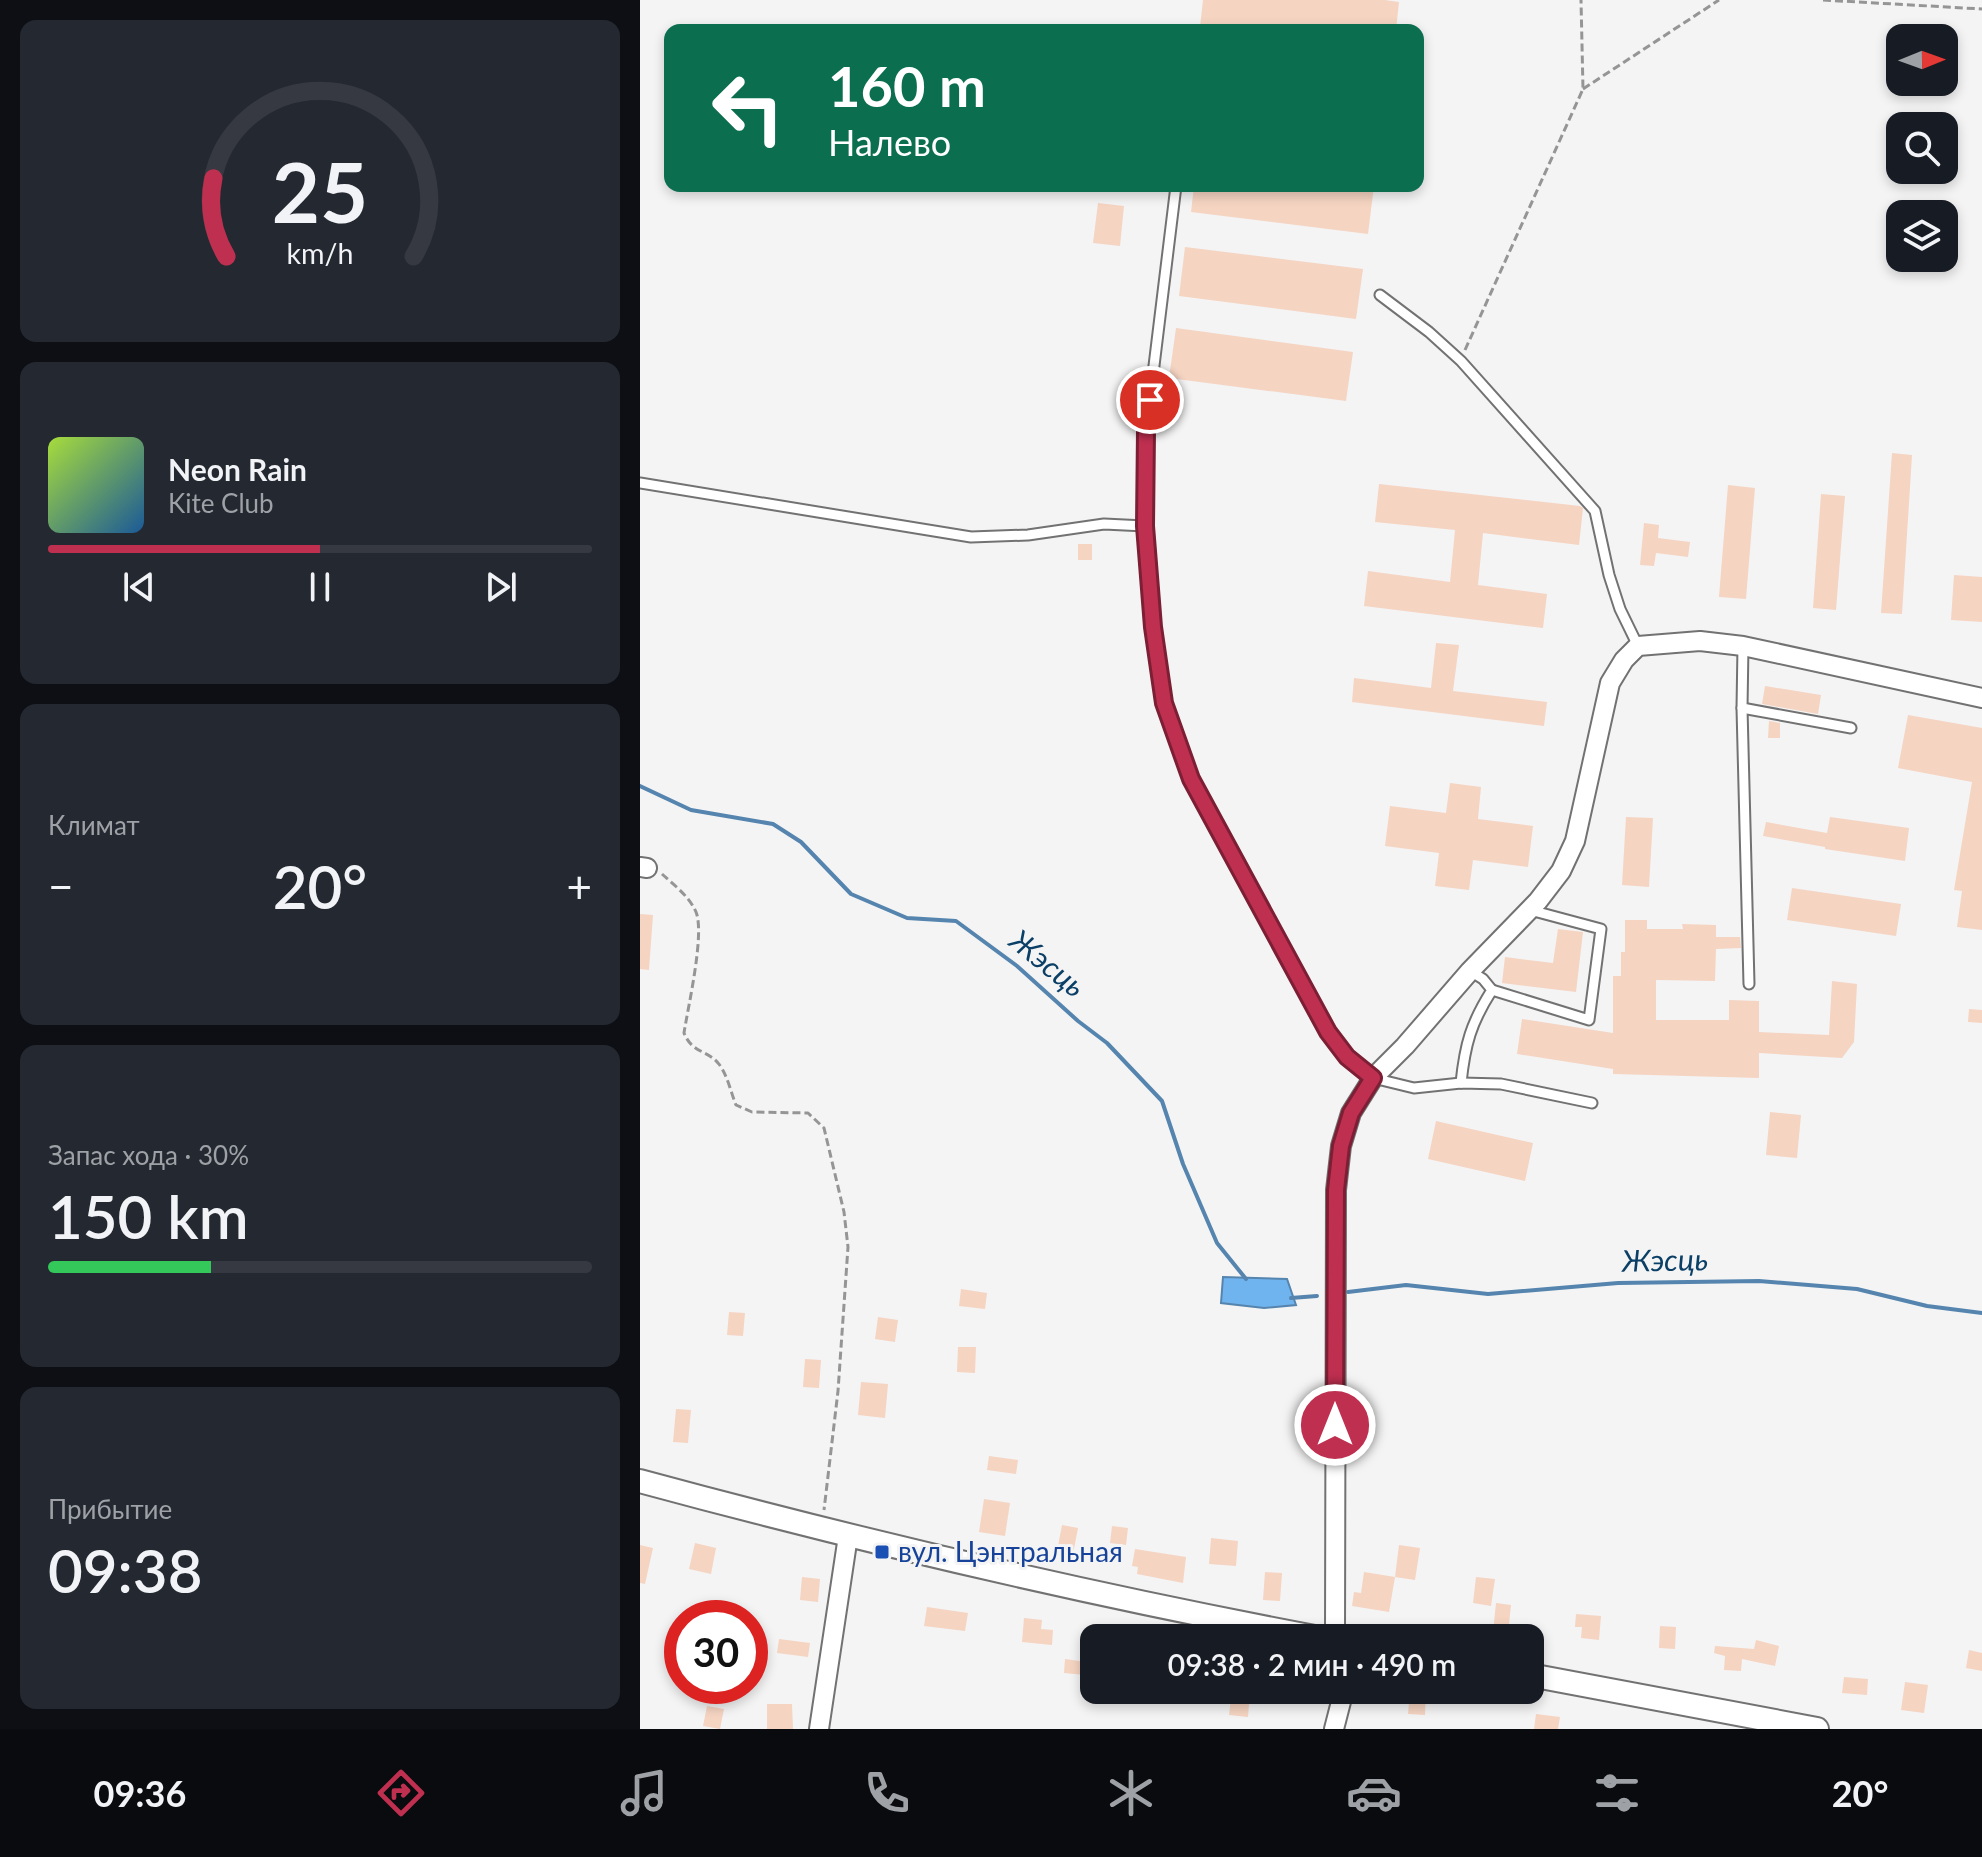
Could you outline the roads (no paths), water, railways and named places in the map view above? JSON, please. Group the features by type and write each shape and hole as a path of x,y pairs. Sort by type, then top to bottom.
{"street":[{"path":"1335,1624 1336,1190 1341,1146 1351,1113 1373,1078 1530,910 1561,871 1575,841 1610,683 1624,660 1638,646 1700,641 1743,646 1982,698"},
{"path":"640,1481 821,1530 1089,1592 1250,1624"},
{"path":"819,1729 848,1536"},
{"path":"1544,1678 1817,1729"},
{"path":"1334,1729 1340,1704"}],"lane":[{"path":"1175,192 1146,431 1145,526 1153,627 1164,703 1191,779 1328,1032 1347,1057 1373,1078 1414,1088 1461,1083 1501,1084 1592,1103"},
{"path":"1380,295 1461,361 1595,511 1609,575 1620,609 1638,646"},
{"path":"640,483 971,537 1028,535 1104,524 1145,526"},
{"path":"1743,646 1749,984"},
{"path":"1742,708 1851,728"},
{"path":"1470,971 1483,979 1492,990 1589,1020 1601,929 1530,910"},
{"path":"1461,1083 1464,1054 1474,1018 1492,990"}],"water":[{"path":"1223,1277 1287,1279 1296,1305 1264,1308 1221,1303"}],"waterway":[{"name":"Жэсць","path":"640,786 691,810 773,824 801,842 851,894 907,918 956,921 1017,966 1107,1043 1162,1101 1183,1164 1217,1243 1246,1279"},
{"name":"Жэсць","path":"1348,1292 1406,1285 1488,1294 1618,1283 1759,1281 1857,1289 1927,1306 1982,1313"},
{"name":"Жэсць","path":"1291,1298 1317,1296"}],"place":[{"name":"вул. Цэнтральная","path":"882,1552"}]}
